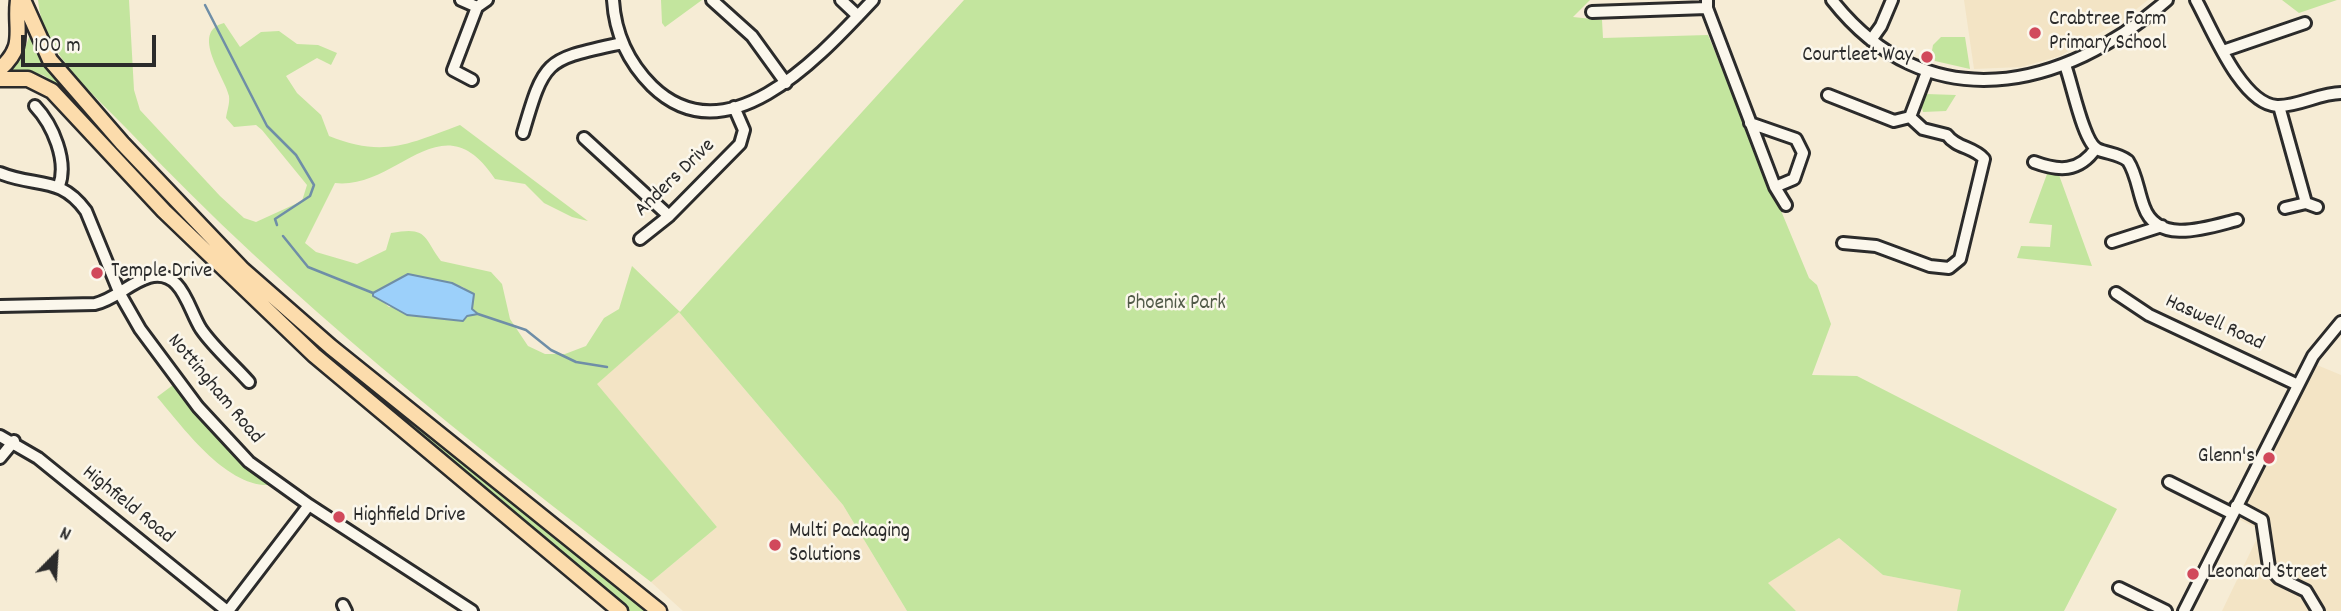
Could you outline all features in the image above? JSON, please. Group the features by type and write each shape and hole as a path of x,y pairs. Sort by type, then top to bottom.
{"highway":[{"path":"0,69 11,57 19,41 21,0"},
{"path":"21,0 50,60 122,143 243,270 331,347 659,611"},
{"path":"0,79 28,79 52,91 164,211 314,355 620,611"}],"street":[{"path":"461,0 477,7"},
{"path":"472,80 453,70 477,7 487,0"},
{"path":"613,0 622,43 632,63 664,97 680,106 706,113 734,107 786,83 816,60 873,0"},
{"path":"841,0 858,16"},
{"path":"1832,0 1871,40 1903,61 1927,72 1975,81 2028,78 2065,65 2102,46 2167,0"},
{"path":"1871,40 1881,26 1892,0"},
{"path":"2196,0 2223,51 2248,89 2265,101 2278,106 2329,93 2341,93"},
{"path":"1596,8 1707,4 1775,187 1786,205"},
{"path":"715,8 764,50 786,83"},
{"path":"2223,51 2305,23"},
{"path":"523,134 537,86 553,62 573,54 622,43"},
{"path":"2065,65 2088,137 2096,148 2128,161 2147,214 2173,231 2197,230 2237,220"},
{"path":"1910,117 1927,72"},
{"path":"1828,95 1894,121 1910,117"},
{"path":"0,173 20,180 59,186 63,173 60,153 35,106"},
{"path":"2278,106 2311,205 2285,208"},
{"name":"Anders Drive","path":"640,239 669,216 740,144 744,130 734,107"},
{"path":"1843,243 1876,246 1940,267 1949,268 1960,259 1984,159 1971,149 1952,142 1947,135 1923,129 1910,117"},
{"path":"1750,122 1796,139 1803,153 1794,179 1775,187"},
{"path":"584,138 669,216"},
{"path":"2034,162 2060,171 2076,167 2096,148"},
{"name":"Nottingham Road","path":"59,186 78,199 86,211 120,294 140,329 207,417 249,462 309,505 472,611"},
{"path":"2112,242 2162,226"},
{"path":"0,306 95,304 120,294 149,277 164,276 176,282 201,328 249,382"},
{"name":"Haswell Road","path":"2116,293 2150,315 2298,385"},
{"path":"2184,611 2313,356 2341,322"},
{"name":"Highfield Road","path":"0,436 13,441 227,611"},
{"path":"0,458 13,441"},
{"path":"2169,482 2262,520 2269,567 2279,578 2306,591 2318,611"},
{"path":"227,611 309,505"},
{"path":"2119,588 2166,611"}],"shaded area":[{"name":"Crabtree Farm Primary School","path":"1964,0 2148,0 2124,19 2060,56 2021,67 1974,69"},
{"path":"679,312 843,505 907,611 683,611 651,582 717,527 596,384"},
{"path":"2317,365 2341,375 2341,611 2222,611 2261,530 2238,519"},
{"path":"1839,538 1883,575 1962,590 1957,611 1796,611 1767,583"}],"green space":[{"name":"Phoenix Park","path":"38,0 129,0 134,90 140,110 220,196 244,218 256,222 302,201 307,185 256,125 234,127 226,118 229,96 209,46 214,28 224,23 240,47 261,32 279,31 297,44 318,45 337,53 331,65 317,58 286,76 297,93 321,115 329,136 365,146 396,146 460,125 588,221 572,217 544,203 525,184 495,179 475,156 456,146 438,147 419,153 358,182 335,183 305,243 316,252 357,264 386,250 391,233 418,232 441,261 491,272 502,284 510,319 528,346 545,354 565,354 586,346 604,318 619,309 632,266 680,312 964,0 1590,0 1573,17 1602,20 1603,38 1708,35 1809,278 1817,285 1831,324 1812,375 1857,376 2117,509 2064,611 1957,611 1961,590 1883,575 1839,538 1768,583 1796,611 907,611 843,505 679,312 597,384 717,527 651,582 448,422 252,254 87,88 60,56 42,19","holes":["408,274 463,287 474,298 471,309 389,307 373,293"]},
{"path":"661,0 702,0 665,27 662,23"},
{"path":"2282,0 2337,0 2299,13"},
{"path":"30,35 39,52 185,216 652,611 628,611 333,366 235,276 55,83 43,75 12,70 21,58"},
{"path":"1941,37 1965,37 1970,69 1935,61 1931,56 1933,45"},
{"path":"1926,94 1956,95 1946,111 1923,112 1921,104"},
{"path":"2047,174 2059,175 2092,266 2017,258 2021,246 2050,247 2052,225 2029,223"},
{"path":"173,385 245,466 271,485 238,477 193,439 157,397"}],"water":[{"path":"408,274 452,283 474,294 472,309 478,314 467,316 463,321 407,315 373,296 373,293"}],"waterway":[{"path":"205,5 267,126 296,155 314,185 310,196 275,219 277,225"},
{"path":"283,236 308,267 373,293"},
{"path":"478,314 526,330 551,350 576,362 607,367"}],"place":[{"name":"Crabtree Farm Primary School","path":"2035,33"},
{"name":"Courtleet Way","path":"1927,57"},
{"name":"Temple Drive","path":"97,273"},
{"name":"Glenn's","path":"2269,458"},
{"name":"Highfield Drive","path":"339,517"},
{"name":"Multi Packaging Solutions","path":"775,545"},
{"name":"Leonard Street","path":"2193,574"}]}
